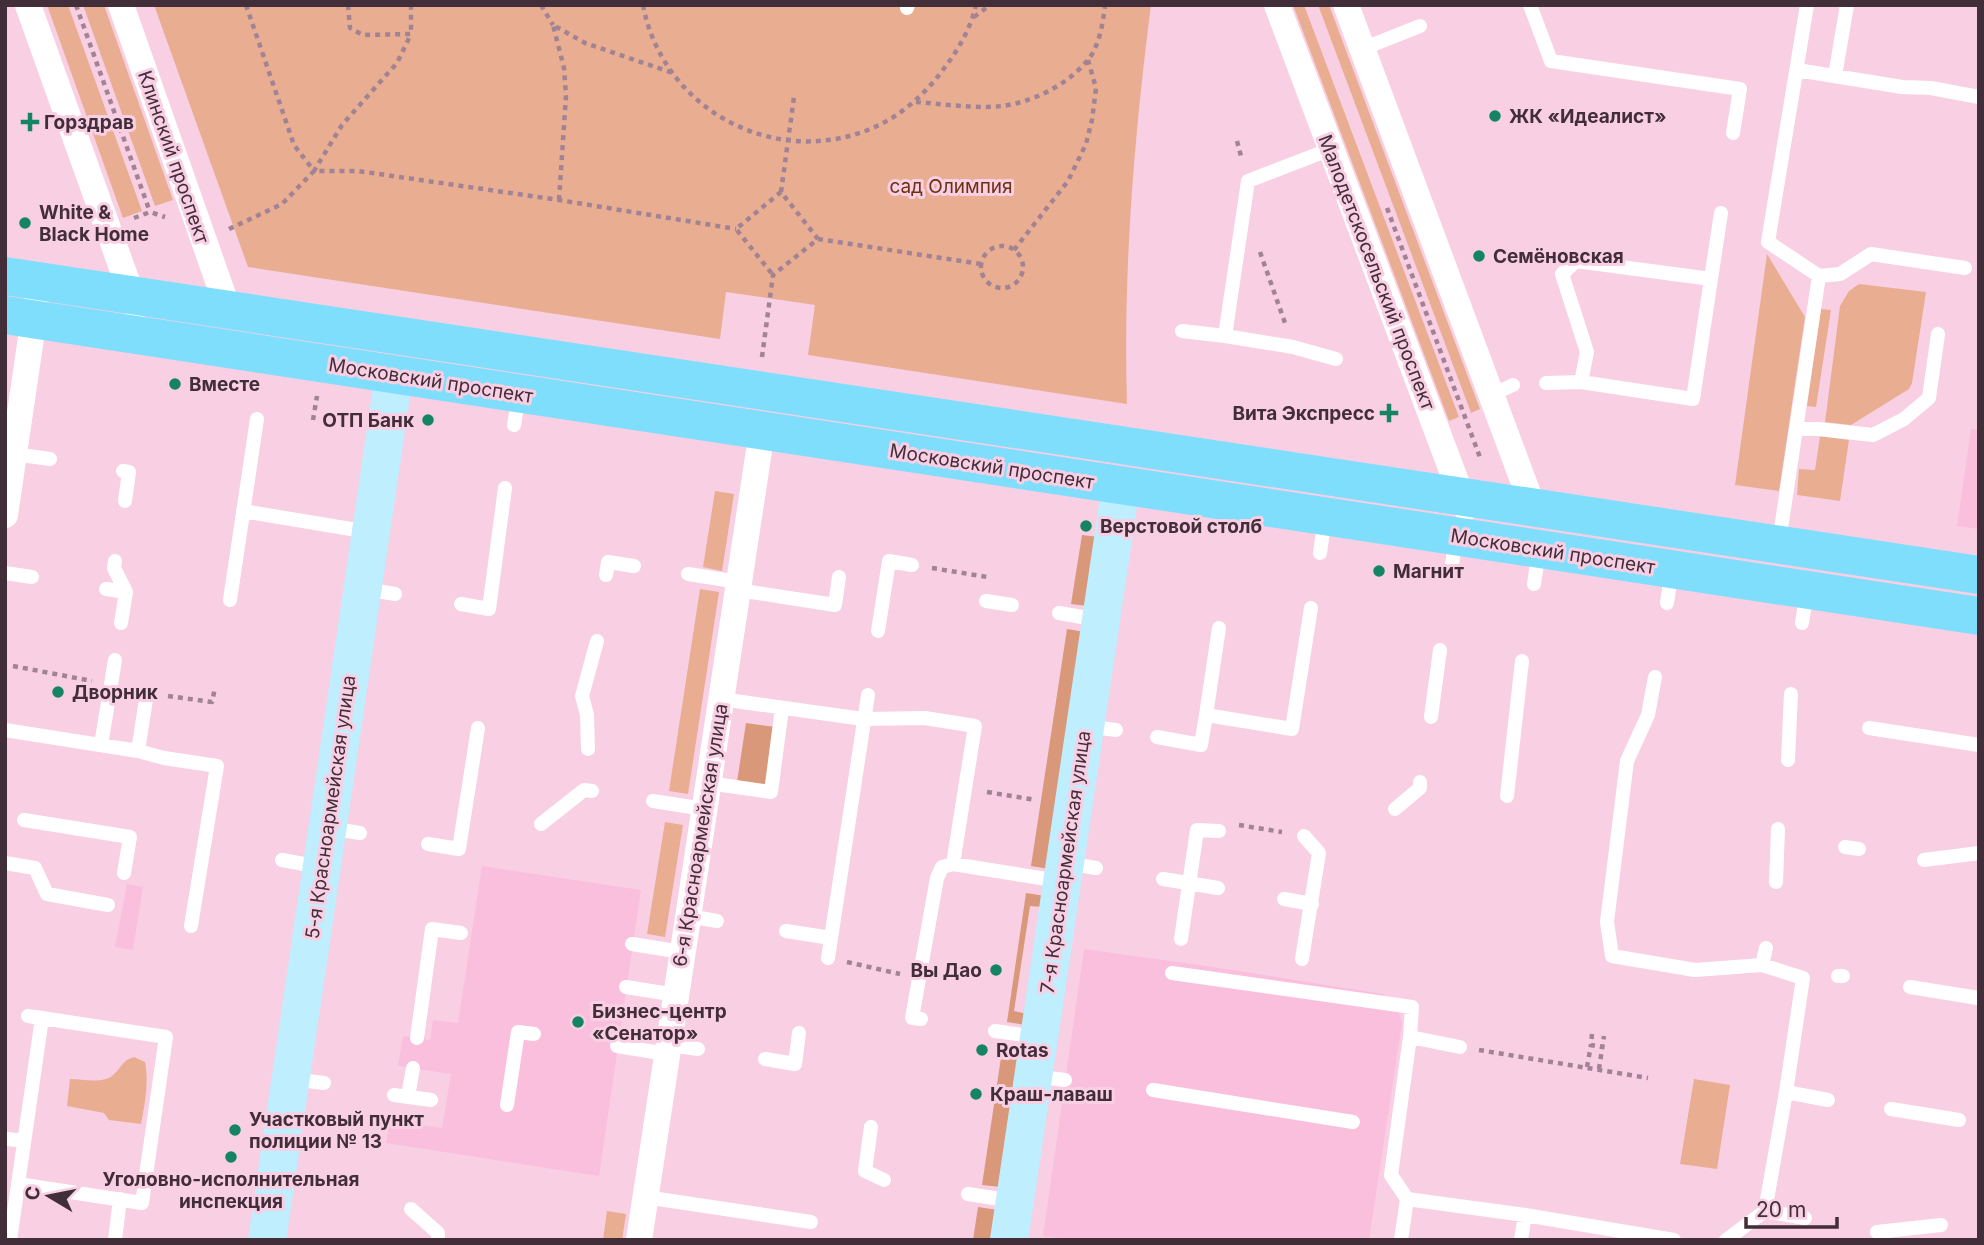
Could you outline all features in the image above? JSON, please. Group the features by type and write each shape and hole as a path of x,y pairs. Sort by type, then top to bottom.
{"main road":[{"name":"Московский проспект","path":"22,279 131,295 188,323 397,355 517,410 765,400"},
{"name":"Московский проспект","path":"20,318 188,323 397,355 765,400 1124,465 1462,496 1488,534 1537,566 1805,606 1979,616"},
{"name":"Московский проспект","path":"1124,465 1323,535 1488,534 1779,545 1979,575"}],"street":[{"path":"28,5 131,295 188,323"},
{"name":"Клинский проспект","path":"121,5 188,323"},
{"name":"Малодетскосельский проспект","path":"1277,5 1462,496 1488,534"},
{"path":"1346,5 1362,49 1437,221 1502,390 1488,534"},
{"path":"5,515 15,454 22,279"},
{"name":"5-я Красноармейская улица","path":"267,1240 307,1081 321,867 344,830 379,592 370,532 397,355"},
{"name":"6-я Красноармейская улица","path":"639,1240 765,400"},
{"name":"7-я Красноармейская улица","path":"1009,1240 1014,1201 1049,1078 1039,1037 1074,871 1100,728 1101,620 1124,465"}],"lane":[{"path":"1530,5 1551,61 1740,89 1733,132"},
{"path":"1807,5 1768,242 1819,276 1840,274 1871,254 1965,268"},
{"path":"1835,76 1847,5"},
{"path":"1362,49 1420,26"},
{"path":"1797,70 1902,88 1931,88 1979,97"},
{"path":"1225,336 1248,181 1331,149"},
{"path":"1546,383 1581,382 1693,399 1721,213"},
{"path":"1581,382 1587,352 1562,274 1576,261 1711,279"},
{"path":"1779,545 1819,276"},
{"path":"1182,331 1293,347 1336,359"},
{"path":"1796,429 1873,435 1904,419 1929,398 1938,334"},
{"path":"230,600 257,419"},
{"path":"15,454 50,459"},
{"path":"123,471 129,472 125,501"},
{"path":"461,604 489,609 505,488"},
{"path":"243,511 370,532"},
{"path":"115,561 114,568 126,592 121,623"},
{"path":"877,631 889,561 912,565"},
{"path":"606,575 608,562 634,566"},
{"path":"5,573 32,577"},
{"path":"688,574 835,606 839,577"},
{"path":"106,589 126,592"},
{"path":"986,601 1012,605"},
{"path":"1206,715 1292,729 1311,608"},
{"path":"1059,613 1101,620"},
{"path":"1157,737 1201,745 1219,628"},
{"path":"588,749 587,715 582,696 597,641"},
{"path":"1431,717 1440,650"},
{"path":"101,745 115,660"},
{"path":"1507,796 1522,661"},
{"path":"1656,677 1648,715 1627,761 1607,922 1612,960 1695,970 1762,965 1803,978 1765,1211 1726,1240"},
{"path":"138,751 147,694"},
{"path":"1788,760 1791,694"},
{"path":"828,958 868,695"},
{"path":"722,699 863,719 925,718 975,726 953,864"},
{"path":"708,783 771,792 782,708"},
{"path":"428,844 458,849 478,728"},
{"path":"1869,728 1979,745"},
{"path":"5,730 217,766 211,848 191,926"},
{"path":"1395,809 1420,788 1420,782"},
{"path":"541,824 584,790 592,791"},
{"path":"653,801 704,809"},
{"path":"24,820 130,837 124,873"},
{"path":"1776,882 1778,829"},
{"path":"1181,939 1197,830 1219,831"},
{"path":"1302,960 1320,853 1304,836"},
{"path":"1924,860 1979,853"},
{"path":"282,860 321,867"},
{"path":"5,863 35,868 47,894 108,905"},
{"path":"921,1019 912,1017 937,878 942,867 953,864 1074,871"},
{"path":"1163,879 1218,888"},
{"path":"1284,900 1312,904"},
{"path":"688,916 717,921"},
{"path":"417,1038 432,929 461,933"},
{"path":"786,931 831,938"},
{"path":"632,944 682,953"},
{"path":"1762,965 1766,948"},
{"path":"1172,973 1412,1007 1391,1175 1406,1199 1401,1240"},
{"path":"626,987 676,995"},
{"path":"1910,987 1978,998"},
{"path":"10,1240 24,1140 35,1017 166,1037 142,1203 18,1184"},
{"path":"995,1031 1039,1037"},
{"path":"507,1105 518,1032 534,1034"},
{"path":"765,1059 795,1064 799,1033"},
{"path":"1410,1037 1460,1046"},
{"path":"617,1046 698,1049"},
{"path":"413,1068 401,1096 431,1100"},
{"path":"1153,1090 1353,1122"},
{"path":"1786,1093 1828,1100"},
{"path":"1891,1109 1959,1120"},
{"path":"871,1127 864,1171 884,1180"},
{"path":"8,1139 24,1140"},
{"path":"968,1195 1014,1201"},
{"path":"645,1197 811,1222"},
{"path":"115,1240 120,1199"},
{"path":"1406,1199 1525,1215 1674,1240"},
{"path":"411,1209 438,1233 438,1240"},
{"path":"1765,1211 1805,1218"},
{"path":"1521,1240 1525,1215"},
{"path":"1877,1232 1941,1224"}],"path":[{"path":"76,5 150,212"},
{"path":"246,5 294,145 314,172"},
{"path":"348,5 349,28 363,35 411,34"},
{"path":"222,232 282,204 314,172 342,125 397,63 411,34 411,5"},
{"path":"541,5 553,24 564,68 566,96 559,200"},
{"path":"643,5 656,46 694,97 729,122 751,132 787,140 824,140 867,130 901,112 936,80 973,18 976,5"},
{"path":"973,18 990,5"},
{"path":"915,102 983,107 1015,104 1049,90 1068,79 1088,60 1100,31 1105,5"},
{"path":"553,24 585,43 673,72"},
{"path":"1014,250 1068,181 1086,144 1096,88 1088,60"},
{"path":"736,229 781,192 794,97"},
{"path":"314,172 358,171 736,229 773,275 765,400"},
{"path":"781,192 818,239 981,264"},
{"path":"1244,205 1293,347"},
{"path":"773,275 818,239"},
{"path":"1002,246 1014,250 1021,261 1022,269 1020,277 1010,286 1001,287 989,283 982,272 981,264 984,256 994,248 1002,246"},
{"path":"313,420 317,394"},
{"path":"912,565 987,576 986,601"},
{"path":"13,666 111,685"},
{"path":"147,694 212,702 215,688"},
{"path":"965,788 1036,800"},
{"path":"1219,831 1235,825 1304,836"},
{"path":"828,958 918,978"},
{"path":"1587,1067 1592,1034"},
{"path":"1599,1069 1604,1037"},
{"path":"1591,1045 1602,1047"},
{"path":"1460,1046 1648,1077"}],"shaded area":[{"path":"1971,429 1979,430 1979,529 1957,526"},
{"path":"1082,535 1099,537 1088,606 1071,604"},
{"path":"1067,629 1085,632 1049,869 1031,866"},
{"path":"746,723 776,727 767,787 737,782"},
{"name":"Бизнес-центр «Сенатор»","path":"482,866 641,890 599,1176 386,1143 390,1121 442,1128 451,1074 398,1066 403,1036 430,1040 433,1020 458,1023"},
{"path":"127,884 143,887 133,950 115,947"},
{"path":"1026,893 1045,896 1043,907 1030,906 1014,1011 1028,1014 1026,1025 1007,1022"},
{"path":"1084,949 1383,994 1396,1002 1402,1023 1369,1240 1070,1240 1043,1236"},
{"path":"1003,1044 1023,1047 1001,1187 982,1185"},
{"path":"978,1207 998,1210 994,1240 973,1240"}],"green space":[{"path":"47,5 68,5 142,211 123,218"},
{"path":"83,5 104,5 173,200 155,206"},
{"name":"сад Олимпия","path":"154,5 1151,5 1131,204 1127,404 808,355 815,305 726,292 720,339 248,267"},
{"path":"1293,5 1304,5 1459,417 1449,421"},
{"path":"1318,5 1329,5 1480,409 1471,413"},
{"path":"1767,254 1805,317 1779,491 1735,485"},
{"path":"1859,284 1926,292 1912,383 1909,389 1851,425 1825,422 1840,306 1849,291"},
{"path":"1821,309 1831,310 1816,407 1807,406"},
{"path":"1820,436 1849,440 1840,501 1797,495 1799,469 1815,470"},
{"path":"715,491 734,494 722,571 703,567"},
{"path":"700,589 719,592 688,794 669,791"},
{"path":"665,822 683,825 665,937 647,934"},
{"path":"134,1057 145,1062 147,1078 141,1124 109,1120 104,1113 67,1106 70,1079 108,1078"},
{"path":"1694,1079 1730,1085 1717,1169 1680,1164"},
{"path":"607,1211 626,1214 622,1240 603,1240"}],"place":[{"name":"ЖК «Идеалист»","path":"1495,116"},
{"name":"Горздрав","path":"30,122"},
{"name":"White & Black Home","path":"25,223"},
{"name":"Семёновская","path":"1479,256"},
{"name":"Вместе","path":"175,384"},
{"name":"Вита Экспресс","path":"1389,413"},
{"name":"ОТП Банк","path":"428,420"},
{"name":"Верстовой столб","path":"1086,526"},
{"name":"Магнит","path":"1379,571"},
{"name":"Дворник","path":"58,692"},
{"name":"Вы Дао","path":"996,970"},
{"name":"Бизнес-центр «Сенатор»","path":"578,1022"},
{"name":"Rotas","path":"982,1050"},
{"name":"Краш-лаваш","path":"976,1094"},
{"name":"Участковый пункт полиции № 13","path":"235,1130"},
{"name":"Уголовно-исполнительная инспекция","path":"231,1157"}]}
